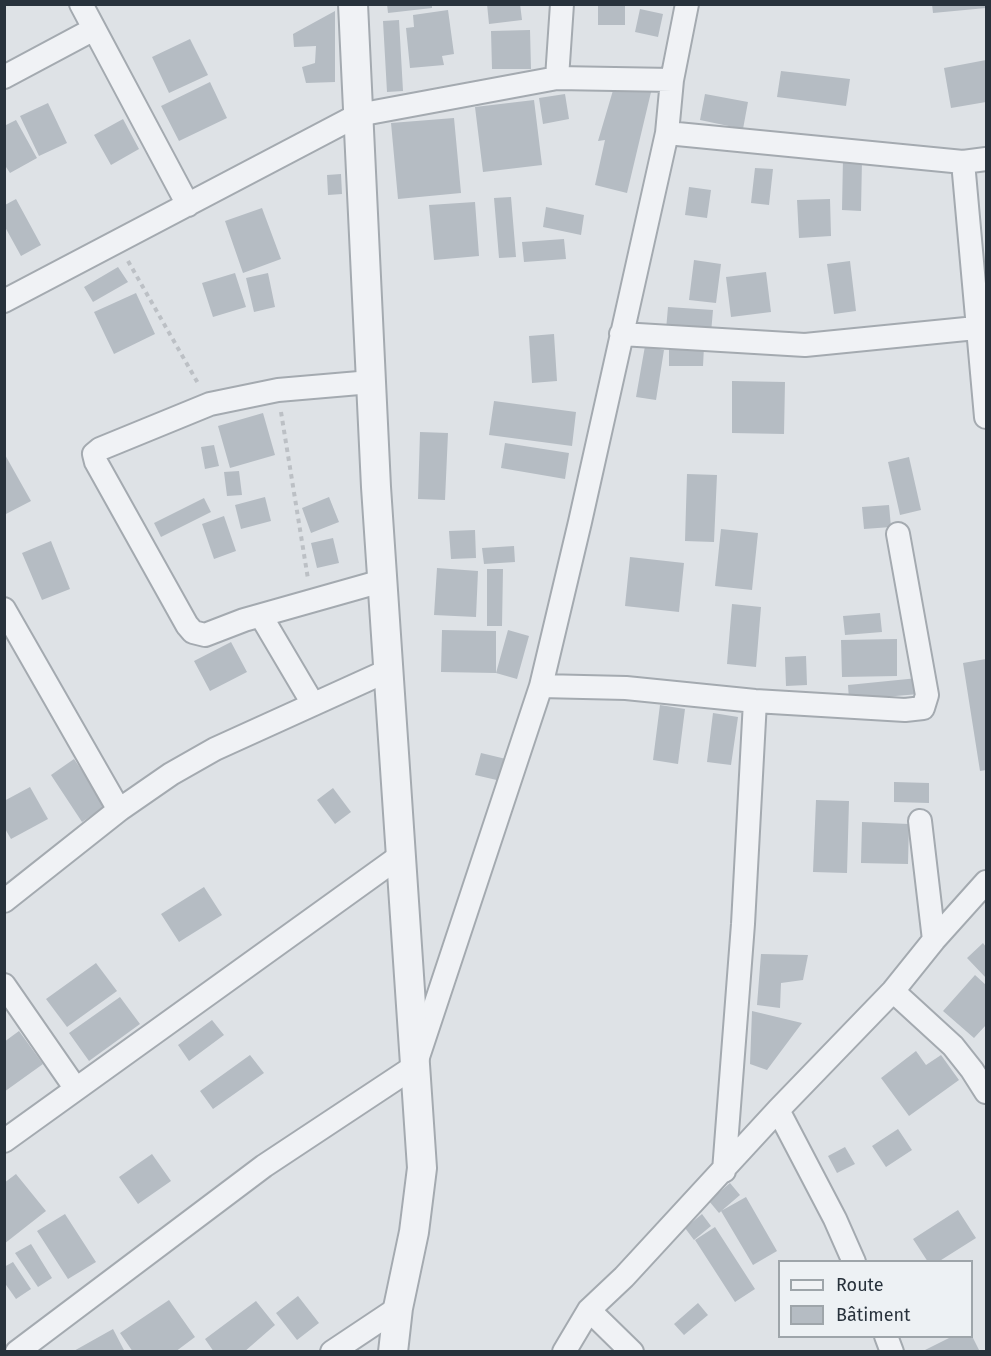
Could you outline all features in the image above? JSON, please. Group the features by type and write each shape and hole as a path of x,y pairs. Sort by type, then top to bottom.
{"street":[{"path":"81,4 188,205"},
{"path":"353,4 382,581 422,1168 414,1232 398,1308 393,1352"},
{"path":"557,78 562,4"},
{"path":"21,1350 264,1166 415,1065 541,686 667,133 672,80 687,4"},
{"path":"4,77 94,29"},
{"path":"4,302 358,116 557,78 672,80"},
{"path":"667,133 963,162 987,159"},
{"path":"963,162 983,327 987,417"},
{"path":"621,334 805,345 983,327"},
{"path":"371,382 278,390 210,404 100,449 94,454 96,462 193,632 205,635 261,616 382,581"},
{"path":"541,686 626,688 755,701 905,710 923,708 927,695 898,534"},
{"path":"4,609 119,810"},
{"path":"261,616 313,704"},
{"path":"4,901 119,810 171,774 215,749 389,670"},
{"path":"724,1171 743,924 755,701"},
{"path":"920,821 934,940"},
{"path":"4,1141 400,856"},
{"path":"564,1352 589,1311 624,1277 778,1110 893,991 934,940 987,882"},
{"path":"4,985 76,1089"},
{"path":"893,991 953,1046 987,1092"},
{"path":"778,1110 835,1219 853,1260"},
{"path":"332,1352 398,1308"},
{"path":"589,1311 632,1352"}],"path":[{"path":"117,242 210,404"},
{"path":"278,390 311,601"}],"building":[{"path":"387,4 432,4 432,8 388,13"},
{"path":"487,4 520,4 522,20 489,24"},
{"path":"598,4 625,4 625,25 598,25"},
{"path":"932,4 986,4 986,8 933,13"},
{"path":"640,9 663,14 658,37 635,32"},
{"path":"448,10 454,54 442,56 444,65 410,68 406,28 414,27 413,15"},
{"path":"335,11 335,82 306,83 302,67 315,63 316,46 294,47 293,34"},
{"path":"399,20 403,91 387,92 383,21"},
{"path":"530,30 531,69 492,69 491,31"},
{"path":"190,39 208,75 169,93 152,57"},
{"path":"986,60 986,102 951,108 944,68"},
{"path":"781,71 850,79 846,106 777,97"},
{"path":"210,82 227,118 179,141 161,106"},
{"path":"614,87 652,88 627,193 595,185 605,140 598,141"},
{"path":"565,94 569,119 543,124 539,98"},
{"path":"705,94 748,102 743,129 700,120"},
{"path":"534,100 542,165 483,172 475,107"},
{"path":"48,103 67,143 39,156 20,116"},
{"path":"454,118 461,193 398,199 391,123"},
{"path":"123,119 139,149 111,165 94,135"},
{"path":"16,120 37,158 10,173 4,164 4,126"},
{"path":"843,158 862,159 861,211 842,210"},
{"path":"755,168 773,169 769,205 751,203"},
{"path":"341,174 342,194 328,195 327,175"},
{"path":"689,187 711,190 707,218 685,215"},
{"path":"511,197 516,257 499,258 494,198"},
{"path":"16,199 41,245 21,256 5,227 5,205"},
{"path":"830,199 831,236 799,238 797,200"},
{"path":"475,202 479,256 434,260 429,205"},
{"path":"546,207 584,215 581,235 543,227"},
{"path":"262,208 281,259 243,273 225,221"},
{"path":"564,239 566,259 524,262 522,242"},
{"path":"694,260 721,264 716,303 689,300"},
{"path":"850,261 856,311 834,314 827,264"},
{"path":"118,267 128,282 93,302 84,287"},
{"path":"766,272 771,312 731,317 726,277"},
{"path":"235,273 246,307 213,317 202,283"},
{"path":"268,273 275,307 254,312 246,278"},
{"path":"136,293 155,334 114,354 94,312"},
{"path":"668,307 713,310 711,333 666,330"},
{"path":"554,334 557,381 532,383 529,336"},
{"path":"645,346 664,350 656,400 636,397"},
{"path":"669,347 704,347 703,366 669,366"},
{"path":"732,381 785,382 784,434 732,433"},
{"path":"494,401 576,412 572,446 489,435"},
{"path":"263,413 275,455 230,468 218,426"},
{"path":"420,432 448,433 445,500 418,499"},
{"path":"505,443 569,453 565,479 501,468"},
{"path":"214,445 219,466 205,469 201,447"},
{"path":"4,453 31,501 4,515"},
{"path":"909,457 921,510 900,515 888,462"},
{"path":"239,471 242,495 227,496 224,472"},
{"path":"687,474 717,475 714,542 685,541"},
{"path":"265,497 271,521 241,529 235,505"},
{"path":"329,497 339,522 311,533 302,508"},
{"path":"204,498 211,512 161,537 154,523"},
{"path":"889,505 891,527 864,529 862,507"},
{"path":"224,516 236,551 214,559 202,524"},
{"path":"721,529 758,533 752,590 715,586"},
{"path":"475,530 476,558 451,559 449,531"},
{"path":"333,538 339,563 317,568 311,543"},
{"path":"51,541 70,589 42,600 22,553"},
{"path":"514,546 515,562 484,564 482,548"},
{"path":"630,557 684,563 679,612 625,606"},
{"path":"437,568 478,571 476,617 434,615"},
{"path":"487,569 503,569 502,626 487,626"},
{"path":"732,604 761,607 756,667 727,664"},
{"path":"880,613 882,632 845,635 843,616"},
{"path":"442,630 496,631 496,673 441,672"},
{"path":"508,630 529,636 517,679 496,673"},
{"path":"897,639 897,676 842,677 841,640"},
{"path":"231,642 247,672 210,691 194,661"},
{"path":"806,656 807,685 786,686 785,657"},
{"path":"986,659 986,770 980,771 963,663"},
{"path":"918,678 919,694 849,700 848,685"},
{"path":"660,705 685,709 678,764 653,760"},
{"path":"713,713 738,717 731,765 707,762"},
{"path":"481,753 506,759 501,781 475,775"},
{"path":"74,759 106,806 82,822 51,775"},
{"path":"894,782 929,783 929,803 894,802"},
{"path":"30,787 48,819 11,839 4,827 4,801"},
{"path":"333,788 351,812 335,824 317,800"},
{"path":"816,800 849,801 847,873 813,872"},
{"path":"862,822 909,824 908,864 861,863"},
{"path":"204,887 222,915 179,942 161,914"},
{"path":"983,943 986,947 986,978 967,958"},
{"path":"761,954 808,955 803,980 781,983 780,1008 757,1005"},
{"path":"96,963 117,991 67,1027 46,999"},
{"path":"975,975 986,985 986,1025 974,1038 943,1011"},
{"path":"120,997 140,1024 89,1061 69,1033"},
{"path":"752,1011 802,1023 767,1070 750,1064"},
{"path":"212,1020 224,1035 189,1061 178,1045"},
{"path":"19,1031 43,1064 4,1092 4,1042"},
{"path":"916,1051 926,1065 941,1055 959,1080 909,1116 881,1078"},
{"path":"250,1055 264,1073 213,1109 200,1091"},
{"path":"898,1129 912,1150 886,1167 872,1146"},
{"path":"845,1147 855,1164 837,1173 828,1156"},
{"path":"152,1154 171,1181 138,1204 119,1177"},
{"path":"16,1174 46,1211 4,1244 4,1183"},
{"path":"730,1183 740,1195 719,1213 709,1201"},
{"path":"746,1197 777,1251 753,1265 721,1211"},
{"path":"958,1210 976,1238 941,1260 927,1260 913,1239"},
{"path":"65,1214 96,1262 68,1279 37,1231"},
{"path":"702,1214 711,1226 694,1240 685,1228"},
{"path":"715,1227 755,1289 735,1302 695,1240"},
{"path":"31,1244 52,1278 38,1287 15,1253"},
{"path":"13,1262 31,1289 16,1299 4,1282 4,1267"},
{"path":"298,1296 319,1323 297,1340 276,1313"},
{"path":"169,1300 195,1337 175,1352 133,1352 120,1333"},
{"path":"256,1301 275,1325 244,1352 214,1352 205,1339"},
{"path":"698,1303 708,1315 684,1335 674,1324"},
{"path":"113,1329 125,1352 72,1352"},
{"path":"949,1338 973,1338 980,1352 926,1352 925,1350"}]}
